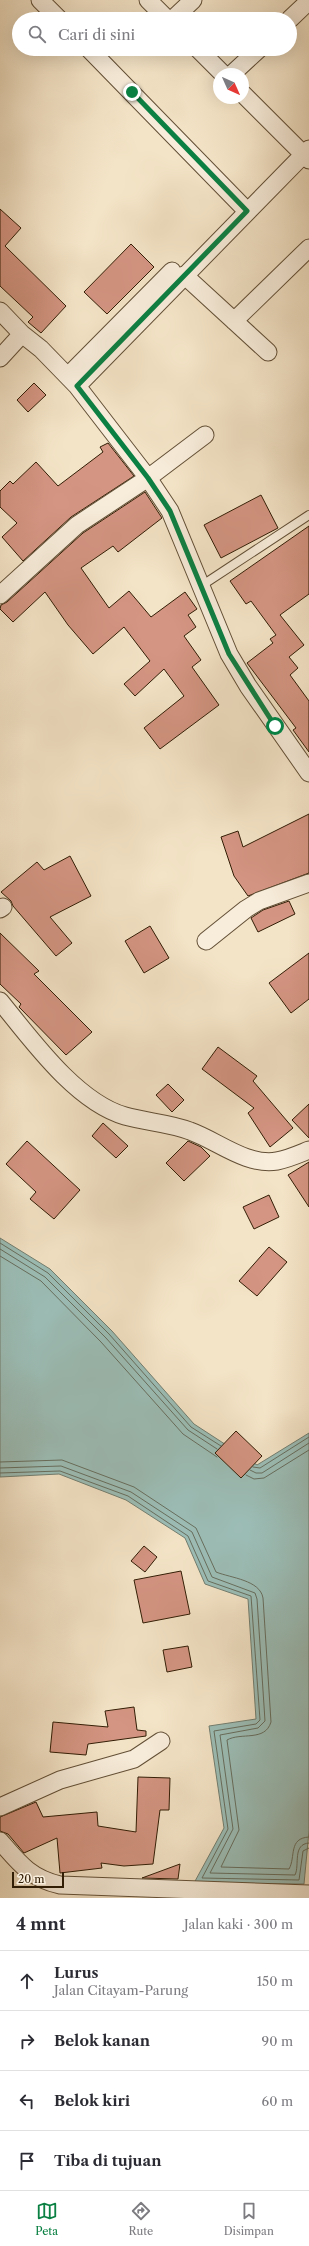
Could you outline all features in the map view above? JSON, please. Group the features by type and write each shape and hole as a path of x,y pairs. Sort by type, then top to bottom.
{"street":[{"path":"40,0 52,12"},
{"path":"148,0 160,12"},
{"path":"180,12 193,0"},
{"path":"297,12 309,1"},
{"path":"95,56 247,211"},
{"path":"205,56 217,68"},
{"path":"238,68 251,56"},
{"path":"72,381 184,275 247,211 307,154 249,100"},
{"path":"234,321 309,248"},
{"path":"72,381 183,261 200,259"},
{"path":"184,275 268,352"},
{"path":"0,311 22,334 41,349 72,381 148,478 170,511 229,654 248,686 309,773"},
{"path":"0,358 22,334"},
{"path":"0,595 72,529 148,478 205,435"},
{"path":"206,941 246,909 259,901 309,883"},
{"path":"0,1000 48,1059 81,1092 113,1111 125,1116 183,1128 208,1138 251,1159 263,1162 278,1161 309,1150"},
{"path":"0,1807 60,1780 134,1759 161,1741"},
{"path":"0,1841 27,1872 45,1882 60,1885 309,1894"}],"lane":[{"path":"201,586 309,515"}],"water":[{"path":"0,1238 50,1269 112,1331 194,1424 257,1465 309,1433 309,1831 304,1884 194,1883 224,1828 209,1726 256,1719 248,1599 205,1584 185,1538 126,1500 59,1474 0,1477"}],"building":[{"path":"0,209 21,228 5,246 66,306 41,333 28,322 33,317 0,286"},
{"path":"131,244 154,267 107,314 84,292"},
{"path":"34,383 46,395 28,412 17,400"},
{"path":"108,443 134,476 71,517 23,561 2,537 17,523 0,507 0,491 10,481 13,484 36,462 58,486 103,452 100,447"},
{"path":"145,492 162,518 118,552 113,546 81,568 109,608 129,591 151,617 185,592 197,609 188,615 196,627 184,636 201,660 192,667 219,705 160,749 144,728 184,696 164,669 135,696 124,684 150,661 124,627 93,654 68,625 45,592 13,622 0,609 1,605 7,602 83,533"},
{"path":"261,495 278,528 221,558 204,525"},
{"path":"309,526 309,594 280,615 304,645 289,657 298,668 290,675 309,701 309,752 293,730 296,728 247,663 273,643 270,639 276,635 251,601 246,604 230,581"},
{"path":"309,814 309,873 248,896 234,876 221,837 238,831 243,847"},
{"path":"70,856 91,896 50,917 72,943 56,956 13,906 11,901 1,892 37,862 44,870"},
{"path":"289,901 295,914 258,932 251,918 263,910"},
{"path":"150,926 169,958 144,973 125,941"},
{"path":"0,933 39,971 34,974 92,1032 66,1055 19,1007 21,1004 0,984"},
{"path":"309,953 309,999 291,1013 269,983"},
{"path":"218,1047 257,1076 253,1081 293,1128 270,1147 248,1113 254,1108 202,1069"},
{"path":"168,1084 184,1100 172,1112 156,1095"},
{"path":"309,1104 309,1138 292,1120"},
{"path":"103,1123 128,1146 116,1158 92,1136"},
{"path":"27,1141 80,1190 54,1219 30,1199 36,1192 6,1164"},
{"path":"188,1141 201,1147 210,1156 184,1181 166,1163"},
{"path":"309,1162 309,1207 288,1175"},
{"path":"269,1195 279,1217 254,1229 243,1207"},
{"path":"269,1247 287,1262 257,1296 239,1281"},
{"path":"236,1431 262,1456 241,1478 215,1453"},
{"path":"144,1546 157,1557 145,1572 131,1561"},
{"path":"181,1571 190,1614 143,1623 134,1580"},
{"path":"188,1646 192,1667 167,1672 163,1650"},
{"path":"134,1707 137,1730 146,1731 146,1736 88,1744 86,1755 50,1752 53,1722 108,1727 105,1711"},
{"path":"138,1777 170,1778 169,1810 160,1810 153,1864 124,1866 101,1863 102,1868 60,1873 57,1838 24,1853 8,1834 0,1831 0,1817 36,1802 43,1817 97,1812 98,1826 136,1832"},
{"path":"180,1864 178,1879 142,1878"}],"route":[{"path":"132,92 247,211 77,386 148,478 170,511 183,546 201,586 206,602 229,654 248,686 275,726"}]}
